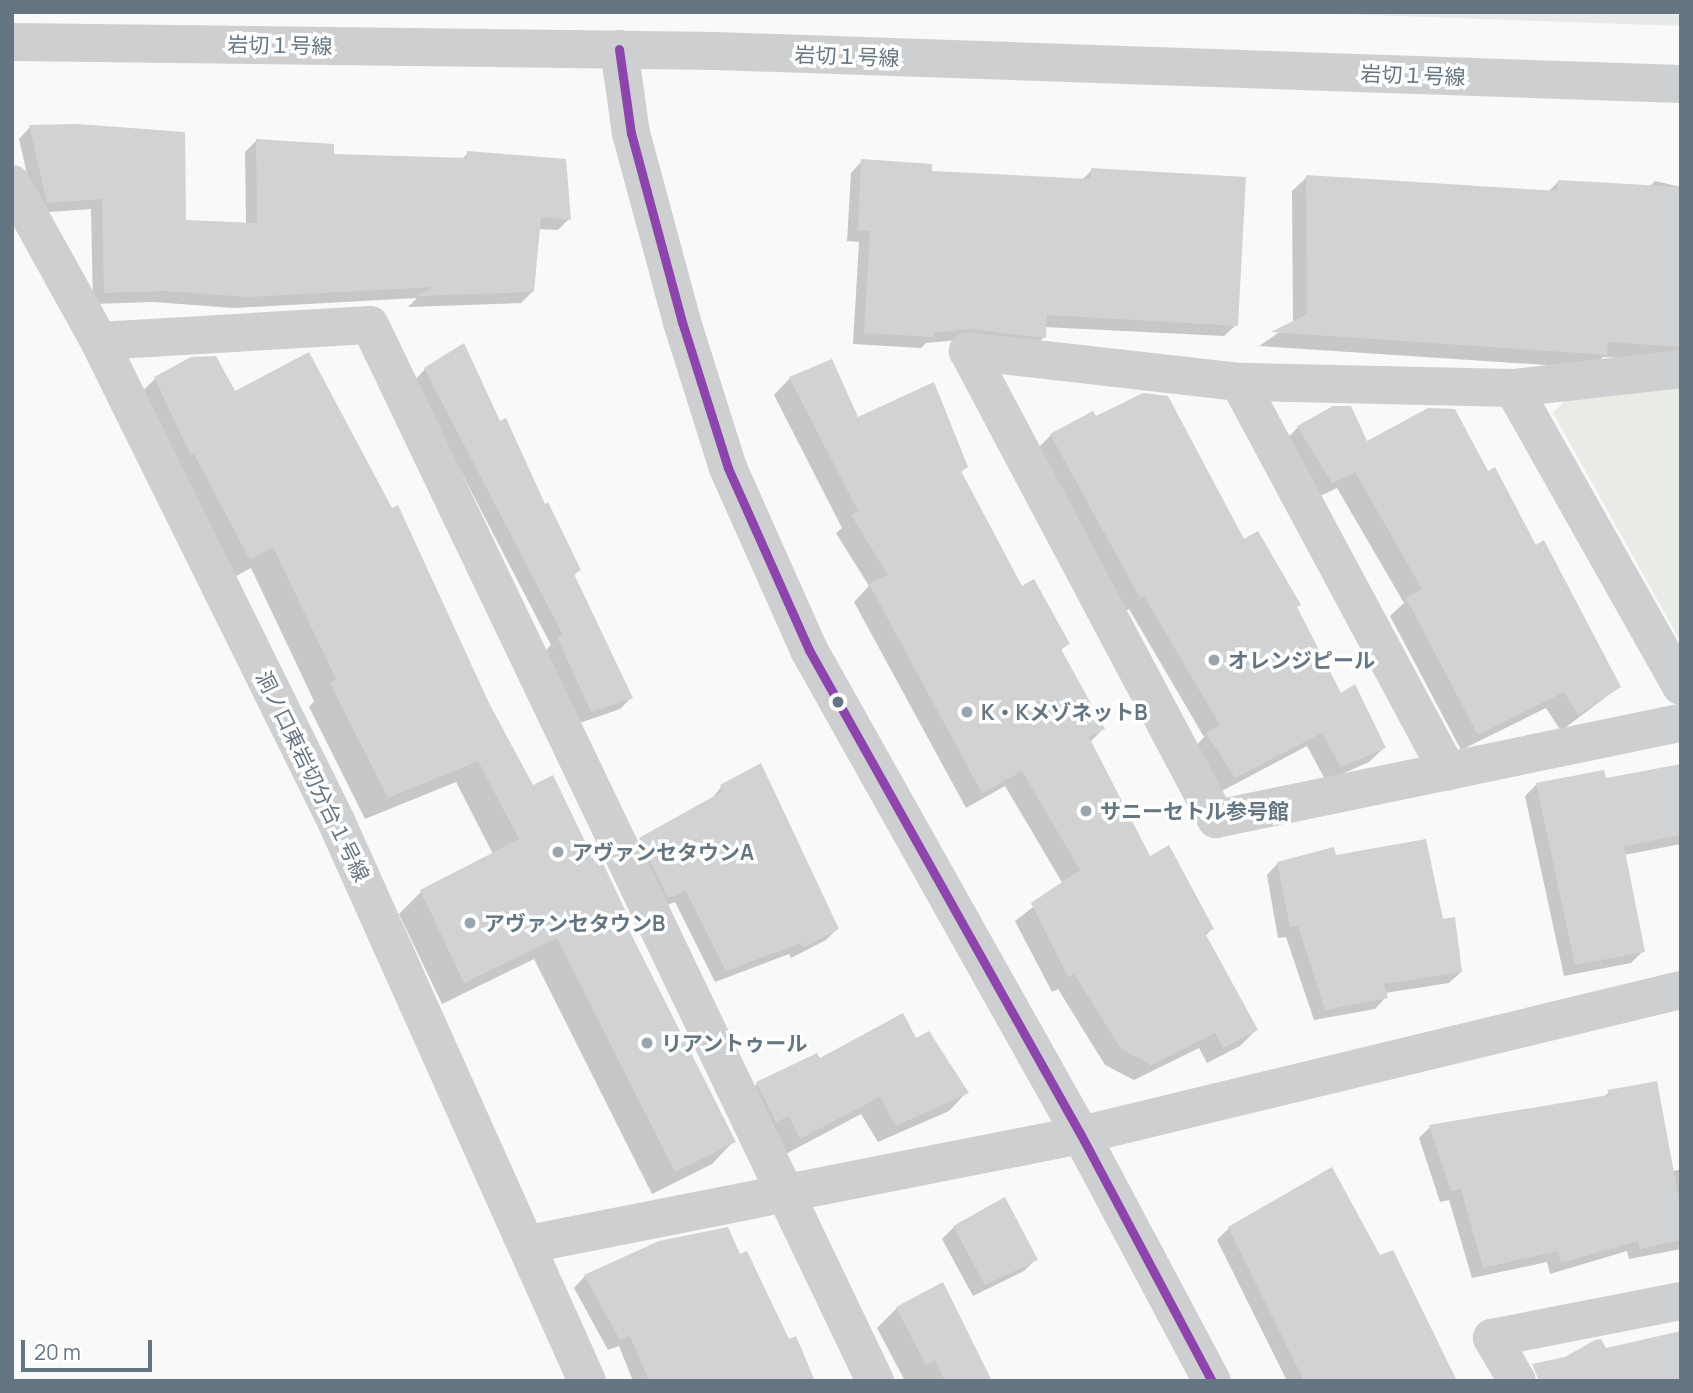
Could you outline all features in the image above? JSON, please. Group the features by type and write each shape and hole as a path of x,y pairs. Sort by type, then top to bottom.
{"street":[{"name":"岩切１号線","path":"12,41 619,50 1681,84"},
{"path":"619,50 634,145 682,322 728,468 809,650 1081,1135 1212,1381"},
{"name":"洞ノ口東岩切分台１号線","path":"12,184 99,341 337,821 529,1244 587,1381"},
{"path":"99,341 370,325 875,1381"},
{"path":"1681,369 1513,388 1239,382 968,351 1216,818 1681,723"},
{"path":"1239,382 1448,771"},
{"path":"1513,388 1681,686"},
{"path":"529,1244 1081,1135 1681,989"},
{"path":"1517,1381 1492,1338 1681,1301"}],"shaded area":[{"path":"1285,12 1681,12 1681,26"},
{"path":"1578,387 1681,387 1681,642 1553,413"}],"building":[{"path":"77,124 185,132 186,220 257,223 256,139 334,144 334,154 467,158 467,151 566,159 571,220 541,217 534,292 416,296 434,287 247,297 165,291 104,293 102,199 47,203 29,125"},
{"path":"861,159 932,164 932,171 1091,179 1091,168 1246,177 1238,326 1047,315 1046,338 970,329 934,333 934,337 864,333 870,231 858,230"},
{"path":"1306,175 1557,191 1558,180 1681,187 1681,347 1608,342 1607,355 1271,332 1307,314"},
{"path":"464,343 500,421 506,418 545,504 548,502 581,570 574,574 633,698 591,712 557,637 563,635 424,368"},
{"path":"309,352 392,508 398,505 489,703 533,785 553,775 595,862 601,859 627,914 622,916 736,1142 675,1172 557,938 464,983 420,890 519,839 478,761 388,798 330,683 336,679 273,547 250,560 194,454 191,456 154,377 191,357 216,356 235,391"},
{"path":"832,359 858,417 934,382 968,467 961,471 1022,586 1034,579 1070,644 1061,649 1105,729 1089,737 1150,856 1169,845 1214,929 1205,933 1258,1030 1223,1048 1215,1033 1151,1065 1121,1049 1074,974 1068,977 1031,903 1080,870 1022,771 982,793 869,584 888,575 851,515 858,511 789,377"},
{"path":"1143,393 1168,396 1244,539 1258,531 1301,605 1297,607 1341,693 1355,684 1386,748 1341,767 1322,733 1235,778 1206,733 1220,725 1144,596 1140,598 1050,434 1093,411 1096,416"},
{"path":"1333,406 1351,406 1367,441 1428,408 1455,409 1488,471 1495,467 1536,545 1544,540 1621,687 1578,715 1564,692 1478,735 1406,598 1422,589 1355,472 1332,483 1297,426"},
{"path":"761,763 839,929 803,948 801,943 726,971 686,891 668,898 639,838 723,791 720,785"},
{"path":"1681,764 1681,835 1624,846 1645,952 1575,965 1536,783 1604,770 1606,778"},
{"path":"1426,839 1443,919 1455,917 1462,972 1384,984 1388,998 1325,1010 1298,926 1290,927 1277,862 1334,847 1336,855"},
{"path":"903,1013 916,1038 929,1031 969,1093 896,1126 880,1097 800,1139 789,1116 776,1122 756,1082 817,1053 820,1058"},
{"path":"1657,1081 1681,1210 1681,1240 1640,1249 1638,1241 1561,1263 1558,1251 1483,1268 1461,1189 1451,1191 1429,1125 1609,1095 1608,1090"},
{"path":"1332,1167 1380,1255 1393,1250 1457,1381 1304,1381 1228,1227"},
{"path":"1005,1197 1038,1260 985,1285 953,1226"},
{"path":"728,1227 740,1254 747,1251 789,1339 796,1336 815,1381 649,1381 630,1336 620,1340 584,1275 659,1241"},
{"path":"943,1282 992,1381 945,1381 935,1360 926,1365 896,1307"},
{"path":"1681,1331 1681,1381 1539,1381 1532,1364 1565,1357 1595,1340 1601,1339 1606,1348"}],"transit line":[{"path":"619,49 631,133 682,322 728,468 809,650 1081,1135 1212,1381"}],"place":[{"name":"オレンジピール","path":"1214,660"},
{"name":"K・KメゾネットB","path":"967,712"},
{"name":"サニーセトル参号館","path":"1086,811"},
{"name":"アヴァンセタウンA","path":"558,852"},
{"name":"アヴァンセタウンB","path":"470,923"},
{"name":"リアントゥール","path":"647,1043"}]}
